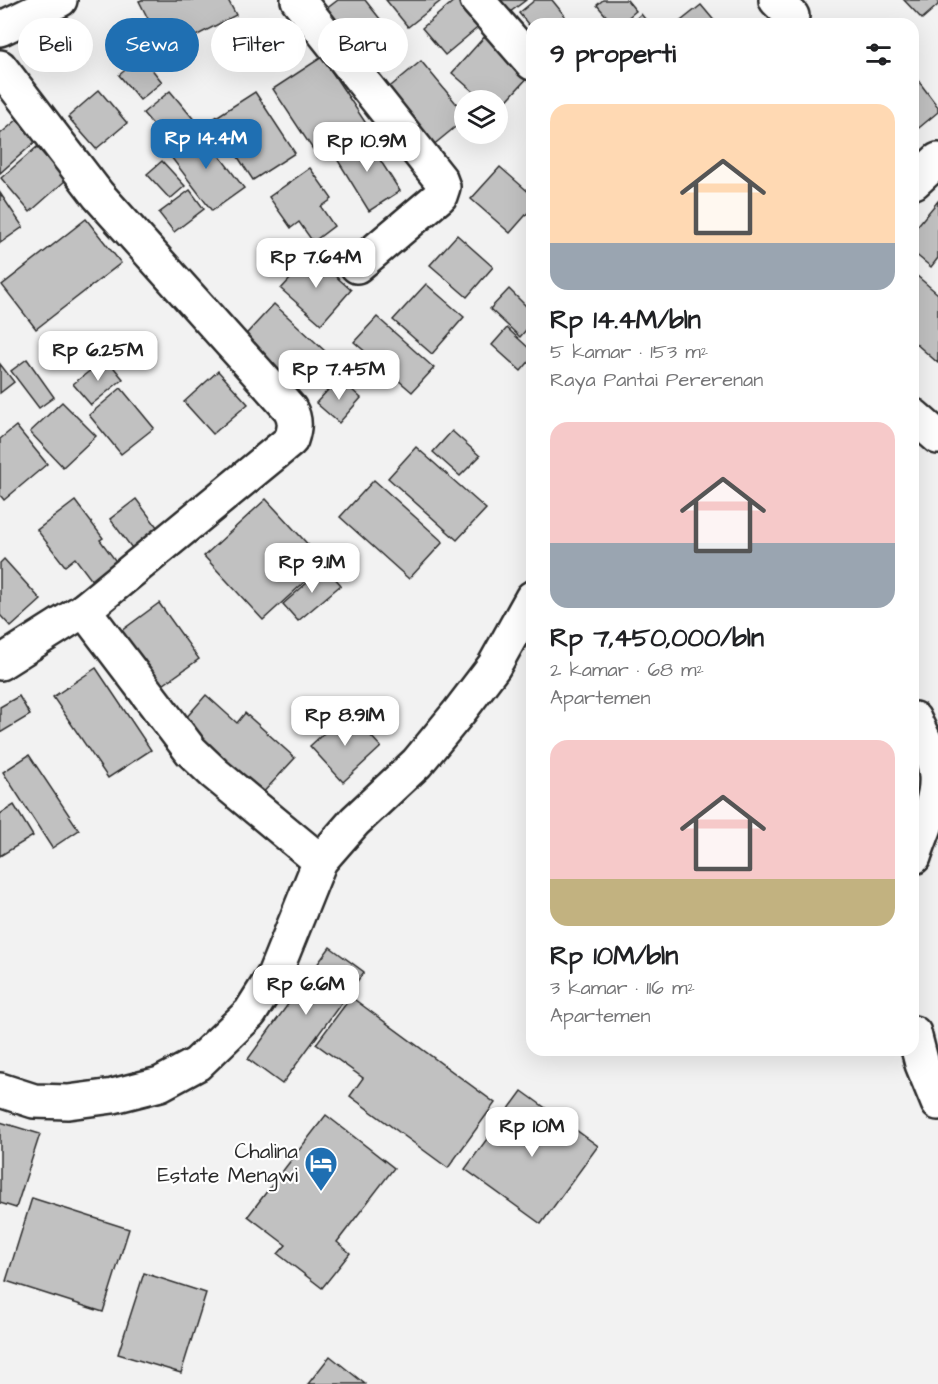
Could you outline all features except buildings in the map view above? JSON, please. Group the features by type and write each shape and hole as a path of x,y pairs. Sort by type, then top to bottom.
{"street":[{"path":"0,28 60,0"},
{"path":"298,0 440,178 443,188 440,196 357,266"},
{"path":"477,0 526,56"},
{"path":"0,67 98,195 290,409 294,416 295,428 291,440 84,610 0,663"},
{"path":"919,177 938,160"},
{"path":"919,420 938,437"},
{"path":"0,1090 34,1101 68,1102 113,1096 160,1084 197,1064 250,1013 274,975 320,861 355,820 417,763 459,712 494,666 526,609"},
{"path":"84,610 191,751 214,773 320,861"},
{"path":"919,730 932,757 936,775 935,793 919,842"},
{"path":"919,1052 938,1103"}],"place":[{"name":"Chalina Estate Mengwi","path":"321,1192"}]}
